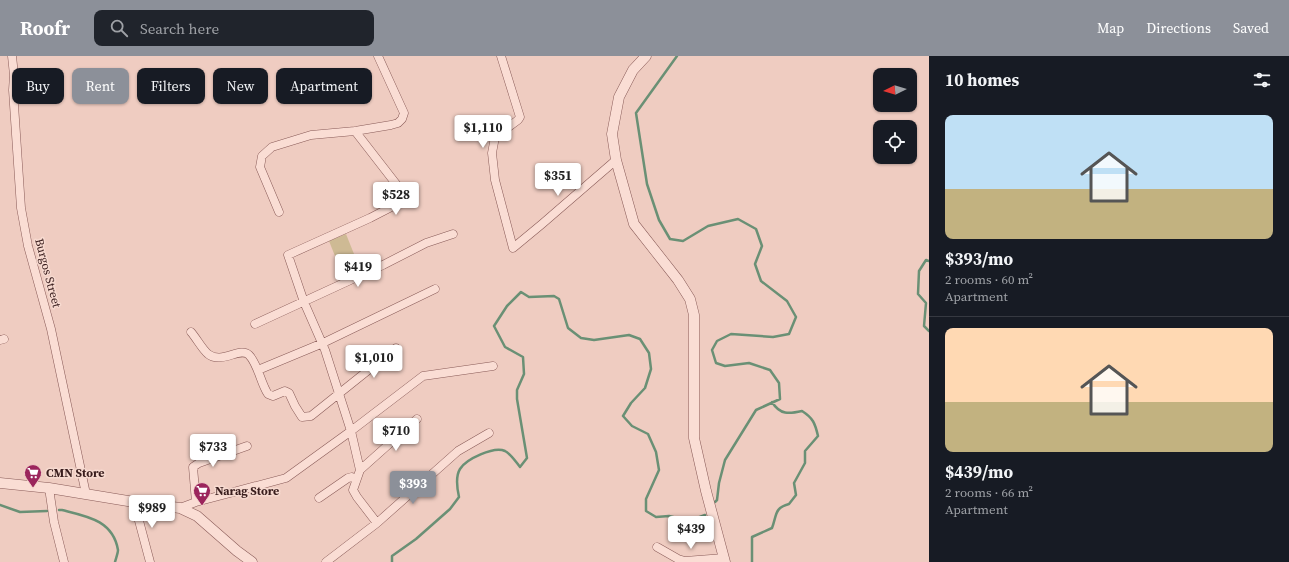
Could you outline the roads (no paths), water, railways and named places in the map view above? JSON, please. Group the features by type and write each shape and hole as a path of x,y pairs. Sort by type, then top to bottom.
{"street":[{"name":"Burgos Street","path":"12,56 21,208 28,246 51,329 86,494"},
{"path":"279,212 260,167 262,156 272,147 311,135 355,131 391,125 398,123 402,119 404,113 378,56"},
{"path":"501,56 520,117 495,137 492,153 495,180 513,248 616,160"},
{"path":"646,56 634,70 619,97 612,134 616,160 634,224 678,280 690,299 694,315 694,438 724,560 685,561 678,559 657,547"},
{"path":"355,131 400,189 402,196 401,202 370,218 288,255 304,302 323,343 351,431 360,470"},
{"path":"255,324 383,265 426,243 453,234"},
{"path":"258,370 323,343 435,289"},
{"path":"191,332 208,354 219,359 242,352 249,355 258,370 268,394 273,396 285,391 289,393 302,417 311,416 396,348"},
{"path":"180,508 196,502 286,478 423,376 492,366"},
{"path":"377,523 353,490 356,479 360,470 416,419"},
{"path":"326,562 377,523 458,451 489,433"},
{"path":"196,502 193,467 198,463 246,446"},
{"path":"320,498 348,478 352,477 356,479"},
{"path":"0,484 49,488 180,508 197,516 252,562"},
{"path":"49,488 54,522 64,562"},
{"path":"134,502 150,562"}],"waterway":[{"path":"677,56 636,113 647,184 659,220 670,239 683,241 708,226 738,219 756,229 762,246 755,264 761,281 787,301 796,317 789,334 773,337 731,334 717,341 712,350 716,363 725,366 749,363 770,370 779,383 780,399 756,410 725,460 719,483 717,500 715,502"},
{"path":"929,261 926,260 919,271 918,294 926,303 924,326 929,331"},
{"path":"392,562 392,556 416,539 450,509 459,497 457,483 458,472 468,461 481,454 494,450 505,451 520,467 527,458 517,399 517,390 524,374 523,357 505,347 494,326 507,306 521,292 529,297 554,296 559,299 568,328 581,338 594,340 629,335 640,339 649,353 651,369 645,388 631,403 623,416 632,426 648,434 656,452 659,470 646,499 646,511 656,517 669,516 689,521 705,515"},
{"path":"752,562 752,537 772,528 778,510 789,504 796,495 794,483 805,463 805,451 818,436 813,421 809,416 802,411 793,413 782,411 772,402"},
{"path":"0,505 20,512 47,511"},
{"path":"59,510 89,517 97,521 111,532 118,550 115,562"}],"place":[{"name":"CMN Store","path":"33,488"},
{"name":"Narag Store","path":"202,506"}]}
